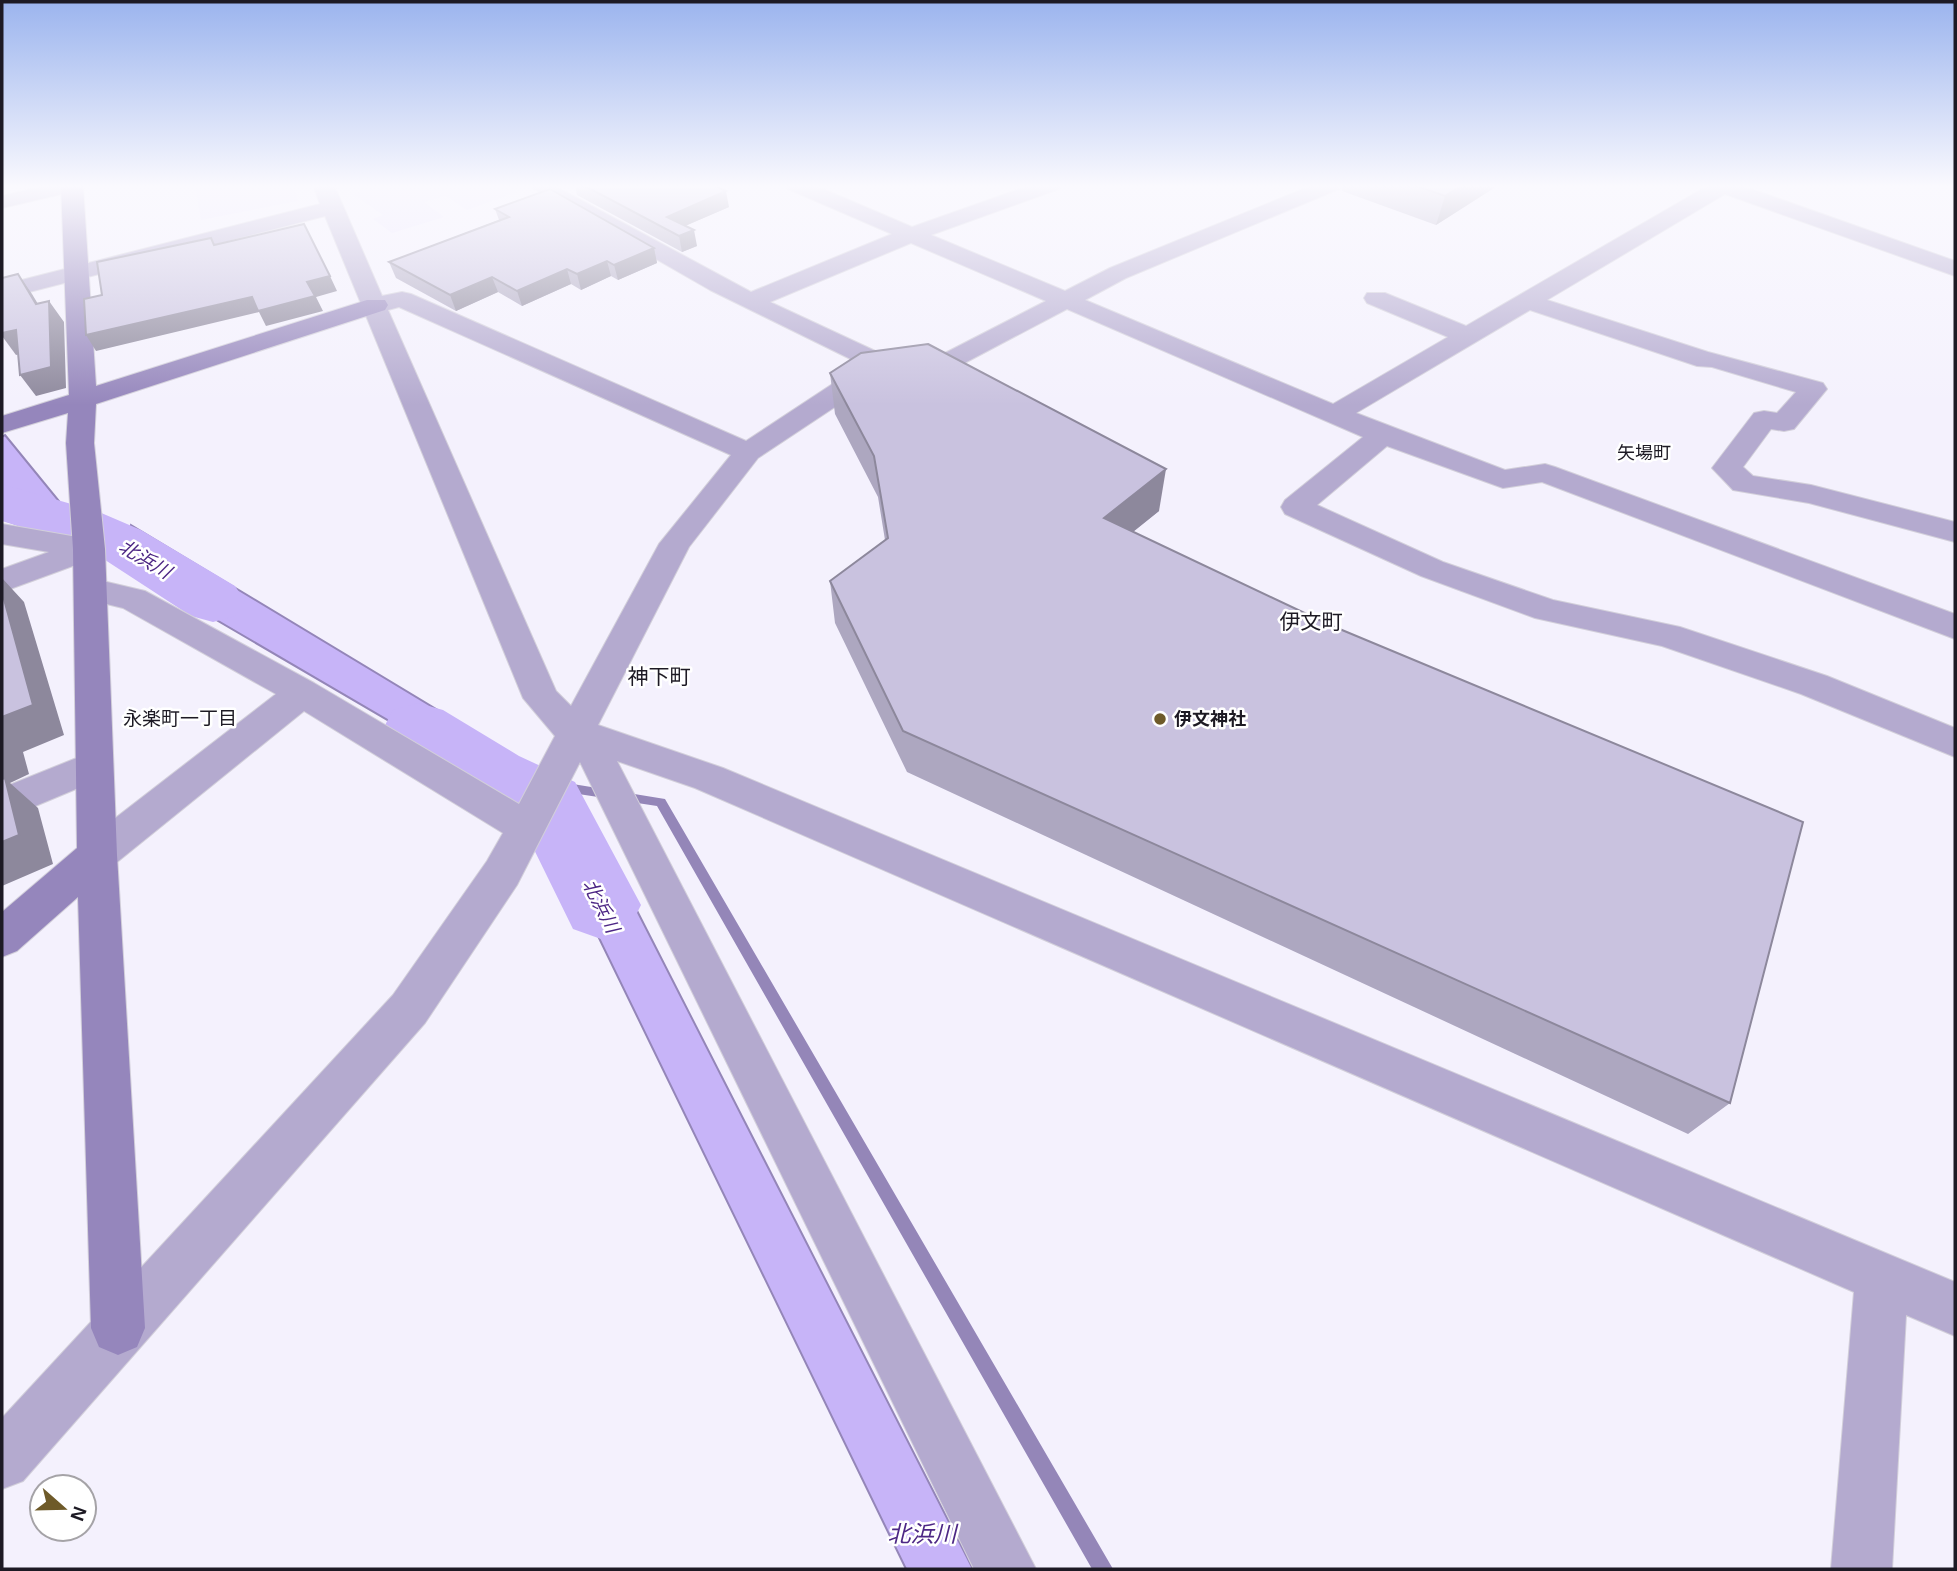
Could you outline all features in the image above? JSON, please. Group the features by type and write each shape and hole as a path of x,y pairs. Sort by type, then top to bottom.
{"street":[{"path":"76,258 83,397 80,443 89,549 97,855 118,1328"},
{"path":"2,292 140,258"},
{"path":"356,258 541,698 575,740 1006,1569"},
{"path":"672,258 852,353 914,379"},
{"path":"750,301 853,258"},
{"path":"969,258 1383,435 1503,479 1545,473 1955,627"},
{"path":"2,1460 118,1328 409,1009 516,846 575,740 675,544 748,452 847,387 883,379 914,379 1118,274 1156,258"},
{"path":"1335,414 1598,258"},
{"path":"1925,258 1955,269"},
{"path":"1376,298 1467,336"},
{"path":"2,425 83,397 402,299 748,452"},
{"path":"1527,300 1706,360 1713,359 1813,389 1784,423 1764,419 1727,468 1744,484 1811,494 1955,533"},
{"path":"847,387 856,366 852,353"},
{"path":"1383,435 1296,507 1432,569 1547,610 1668,635 1814,685 1955,744"},
{"path":"2,534 89,549"},
{"path":"2,581 89,549"},
{"path":"90,589 132,599 302,693 516,846"},
{"path":"2,938 97,855 302,693"},
{"path":"575,740 709,778 1955,1309"},
{"path":"2,805 94,766"},
{"path":"1862,1569 1882,1278"}],"water":[{"path":"5,435 63,506 55,538 2,519 2,437"},
{"name":"北浜川","path":"131,525 519,759 502,787 124,566"},
{"name":"北浜川","path":"579,797 973,1569 906,1569 543,823"}],"building":[{"path":"115,258 321,258 330,276 307,282 315,296 258,311 252,297 86,335 84,299 102,295 97,262"},
{"path":"399,258 630,258 614,265 607,261 577,274 567,269 517,291 492,277 450,295 389,262"},
{"path":"18,274 36,304 49,301 51,367 20,375 16,330 2,333 2,278"},
{"name":"伊文神社","path":"928,344 1166,469 1104,518 1330,625 1803,822 1730,1103 903,731 830,581 888,538 874,456 830,373 861,353"},
{"path":"2,592 33,705 2,717"},
{"path":"5,778 19,835 2,842 2,779"}],"waterway":[{"name":"北浜川","path":"2,502 78,525 120,543 213,601"},
{"name":"北浜川","path":"418,729 493,776 549,803 601,905"},
{"path":"493,776 661,802 1103,1569"}],"place":[{"name":"伊文神社","path":"1160,719"}],"district":[{"name":"矢場町","path":"1644,453"},
{"name":"伊文町","path":"1311,621"},
{"name":"神下町","path":"659,676"},
{"name":"永楽町一丁目","path":"180,718"}]}
